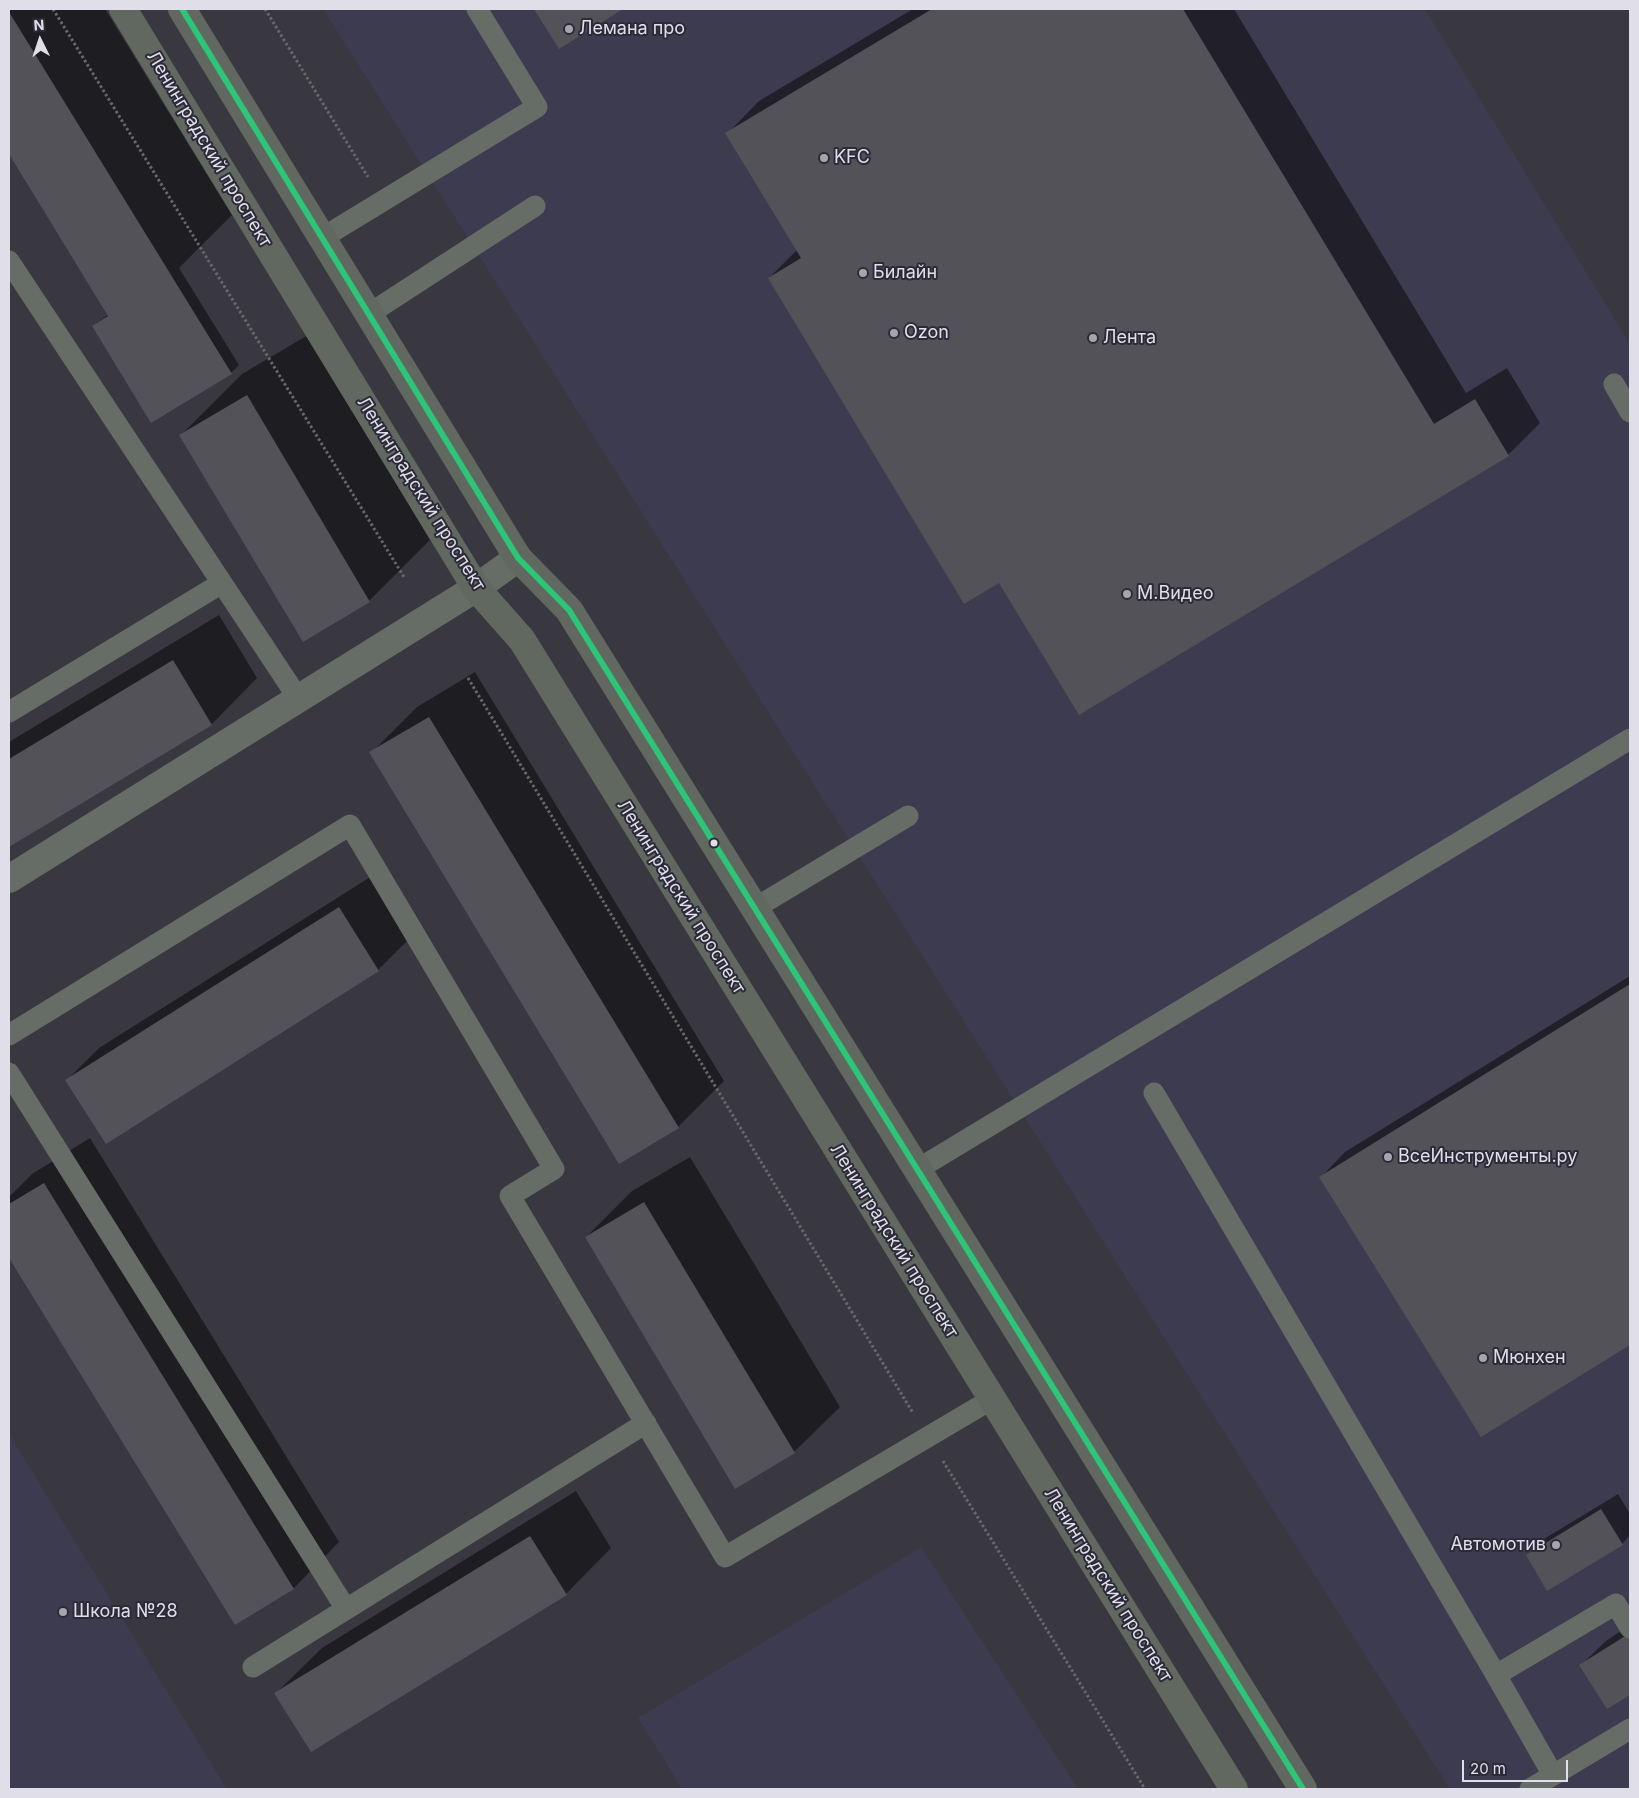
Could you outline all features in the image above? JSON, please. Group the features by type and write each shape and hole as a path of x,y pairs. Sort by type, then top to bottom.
{"main road":[{"name":"Ленинградский проспект","path":"123,9 476,588 522,640 1234,1789"},
{"path":"182,9 518,558 569,610 1303,1789"}],"street":[{"path":"9,879 476,588 518,558"}],"lane":[{"path":"322,238 537,107 477,9"},
{"path":"369,314 535,206"},
{"path":"9,261 298,698"},
{"path":"1614,384 1630,412"},
{"path":"9,712 222,583"},
{"path":"918,1170 1630,740"},
{"path":"755,908 908,816"},
{"path":"9,1035 350,825 554,1169 510,1196 725,1557 992,1398"},
{"path":"9,1073 346,1609"},
{"path":"1154,1093 1553,1775"},
{"path":"253,1667 646,1423"},
{"path":"1496,1675 1616,1604 1630,1628"},
{"path":"1530,1789 1630,1729"}],"path":[{"path":"53,9 404,577"},
{"path":"265,9 383,201"},
{"path":"468,678 928,1437 1144,1789"}],"shaded area":[{"path":"323,9 1425,9 1630,344 1630,1789 1450,1789"},
{"name":"Школа №28","path":"9,1434 227,1789 9,1789"},
{"path":"921,1547 1078,1789 682,1789 638,1718"}],"building":[{"name":"Лемана про","path":"534,9 623,9 559,49"},
{"name":"Лента","path":"932,9 1183,9 1434,424 1475,399 1509,456 1079,715 999,583 964,604 768,278 801,258 725,133"},
{"path":"9,12 232,374 151,423 92,326 108,316 9,154"},
{"path":"247,395 370,602 303,642 179,435"},
{"path":"173,660 212,725 9,847 9,759"},
{"path":"429,717 679,1128 619,1164 369,752"},
{"path":"339,907 379,971 106,1144 65,1080"},
{"path":"1630,984 1630,1345 1481,1437 1319,1177"},
{"path":"44,1183 294,1589 235,1625 9,1258 9,1204"},
{"path":"644,1202 795,1453 735,1489 585,1237"},
{"path":"1601,1509 1623,1545 1547,1591 1526,1555"},
{"path":"530,1536 567,1595 311,1752 274,1693"},
{"path":"1630,1633 1630,1695 1607,1709 1579,1665"}],"transit line":[{"path":"182,9 518,558 569,610 1303,1789"}],"place":[{"name":"Лемана про","path":"569,29"},
{"name":"KFC","path":"824,158"},
{"name":"Билайн","path":"863,273"},
{"name":"Ozon","path":"894,333"},
{"name":"Лента","path":"1093,338"},
{"name":"М.Видео","path":"1127,594"},
{"name":"ВсеИнструменты.ру","path":"1388,1157"},
{"name":"Мюнхен","path":"1483,1358"},
{"name":"Автомотив","path":"1556,1545"},
{"name":"Школа №28","path":"63,1612"}]}
